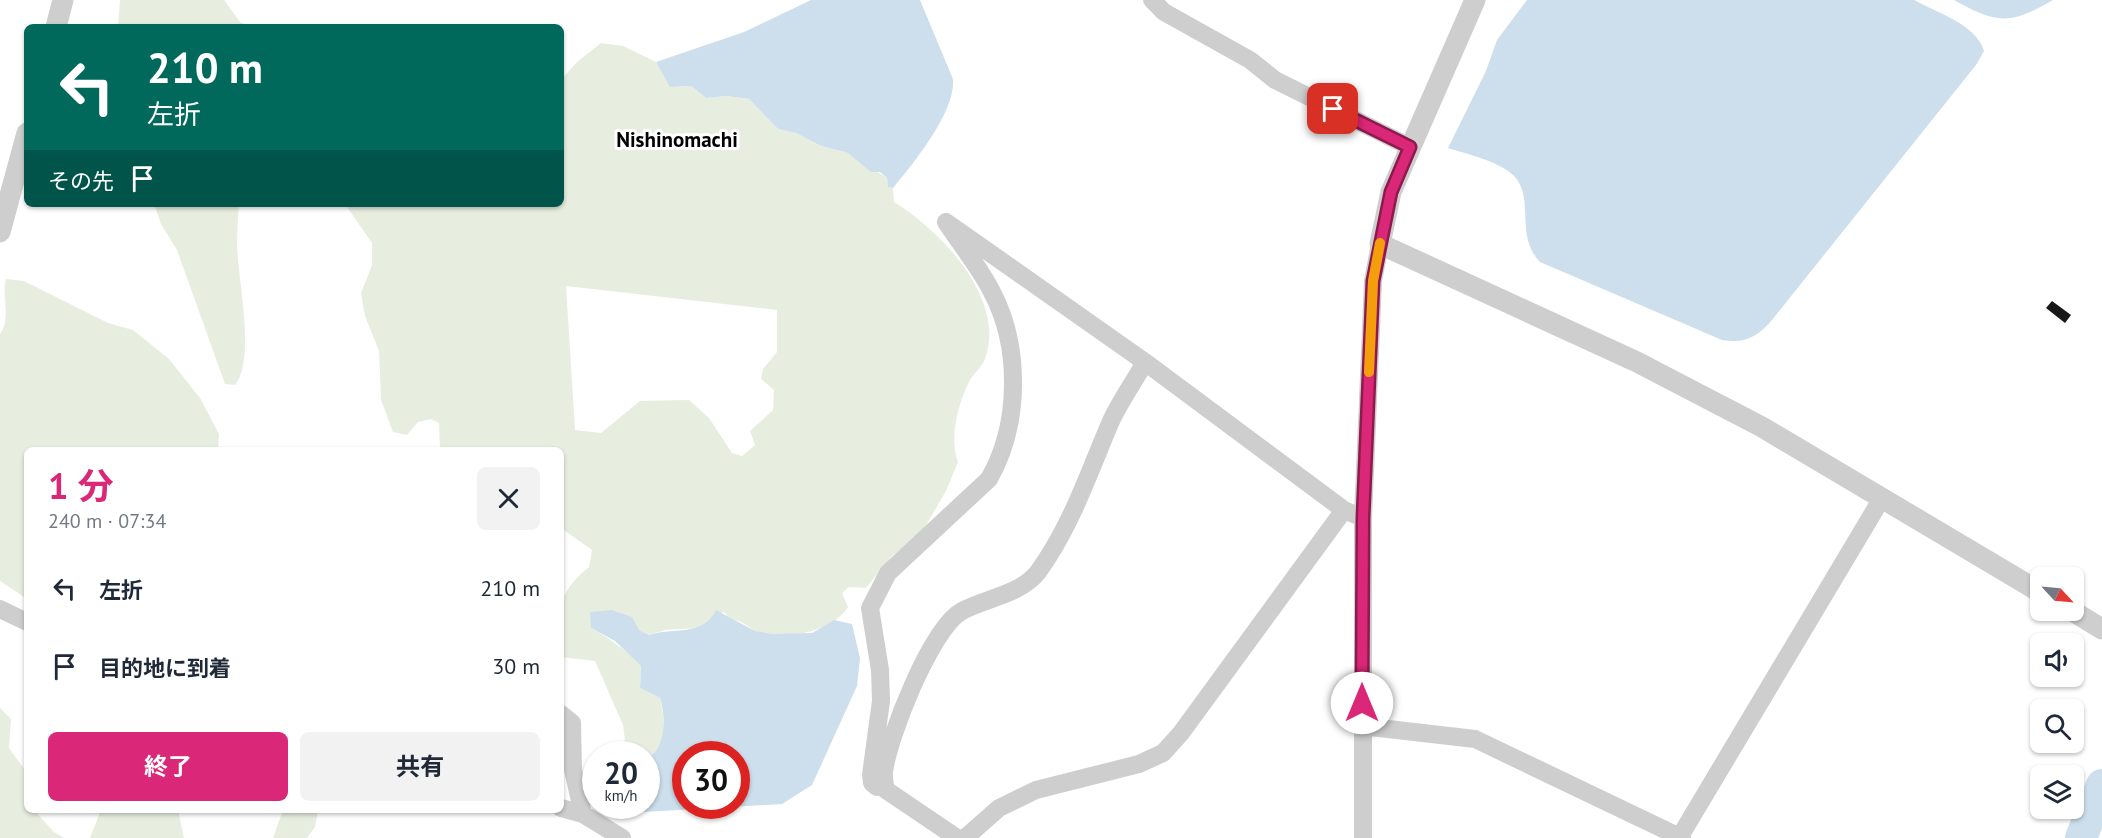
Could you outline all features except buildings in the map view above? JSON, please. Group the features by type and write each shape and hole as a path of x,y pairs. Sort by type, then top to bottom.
{"street":[{"path":"57,24 63,0"},
{"path":"1152,0 1164,12 1250,60 1275,80 1410,147"},
{"path":"1363,838 1363,518 1373,281 1391,192 1475,0"},
{"path":"0,232 24,144"},
{"path":"885,785 877,787 872,783 871,775 881,701 880,670 870,608 888,573 989,479 1000,459 1012,405 1013,373 1001,314 992,291 946,222 1145,362 1344,510 1363,518"},
{"path":"1380,244 1637,362 1762,427 2030,586"},
{"path":"957,838 886,790 883,774 896,724 909,692 939,638 960,612 1022,586 1036,574 1058,539 1112,418 1145,362"},
{"path":"1362,726 1475,739 1680,838 1882,498"},
{"path":"966,838 999,808 1036,790 1139,764 1163,753 1181,733 1344,510"},
{"path":"0,609 24,621"},
{"path":"2084,618 2102,629"},
{"path":"564,716 572,723 573,770 582,810"},
{"path":"564,809 582,814"},
{"path":"591,819 622,838"}],"shaded area":[{"path":"120,0 224,0 241,23 245,24 118,24"},
{"path":"601,43 623,46 656,62 671,87 691,86 706,98 727,96 749,99 778,129 796,133 821,146 848,153 887,178 888,186 893,188 894,202 931,230 965,268 978,290 987,313 989,336 985,359 969,382 961,400 954,442 958,462 946,491 921,534 891,557 866,588 849,587 842,593 848,607 841,616 819,629 792,635 766,634 755,631 724,612 699,628 665,630 649,635 639,630 591,628 618,645 641,666 640,688 660,698 663,732 660,743 624,741 623,725 595,661 564,657 564,597 577,578 589,567 592,550 564,530 564,447 440,447 439,423 431,419 418,422 407,435 393,432 381,400 379,351 365,316 361,293 372,265 372,243 347,207 564,207 564,77 577,62","holes":["566,286 777,310 777,352 763,369 761,379 774,390 773,410 750,431 755,445 742,456 732,453 709,418 689,400 640,401 601,433 575,430"]},
{"path":"155,207 239,207 237,246 245,339 241,373 235,385 225,384 177,250 161,224"},
{"path":"6,279 24,281 108,323 133,330 169,359 200,398 219,434 218,447 24,447 24,597 0,581 0,334 6,314"},
{"path":"0,708 11,719 9,748 24,769 24,813 37,813 54,832 64,838 0,838"},
{"path":"100,813 179,813 184,838 90,838"},
{"path":"282,813 317,813 315,827 307,838 273,838"}],"water":[{"path":"811,0 920,0 953,79 952,92 948,106 932,136 893,188 888,187 887,178 880,172 871,172 848,153 821,146 796,133 778,129 749,99 727,96 706,98 691,86 670,87 656,62 744,32"},
{"path":"1527,0 1914,0 1965,27 1980,42 1984,51 1976,65 1772,320 1750,338 1730,341 1722,340 1540,262 1528,240 1523,194 1520,184 1513,175 1490,162 1448,148 1486,71 1497,40"},
{"path":"1954,0 2053,0 2025,14 2004,18 1982,14"},
{"path":"612,610 632,617 639,630 649,635 695,628 710,618 716,610 755,631 772,634 812,633 834,620 852,624 860,658 857,686 812,785 782,804 750,806 750,741 672,741 672,810 660,811 660,743 664,722 660,698 640,688 641,666 615,641 591,628 590,612"}],"waterway":[{"path":"2081,838 2102,785"}],"slow traffic":[{"path":"1369,372 1373,281 1380,243"}],"district":[{"name":"Nishinomachi","path":"677,140"}],"route":[{"path":"1333,109 1410,147 1391,192 1373,281 1363,518 1362,703"}]}
